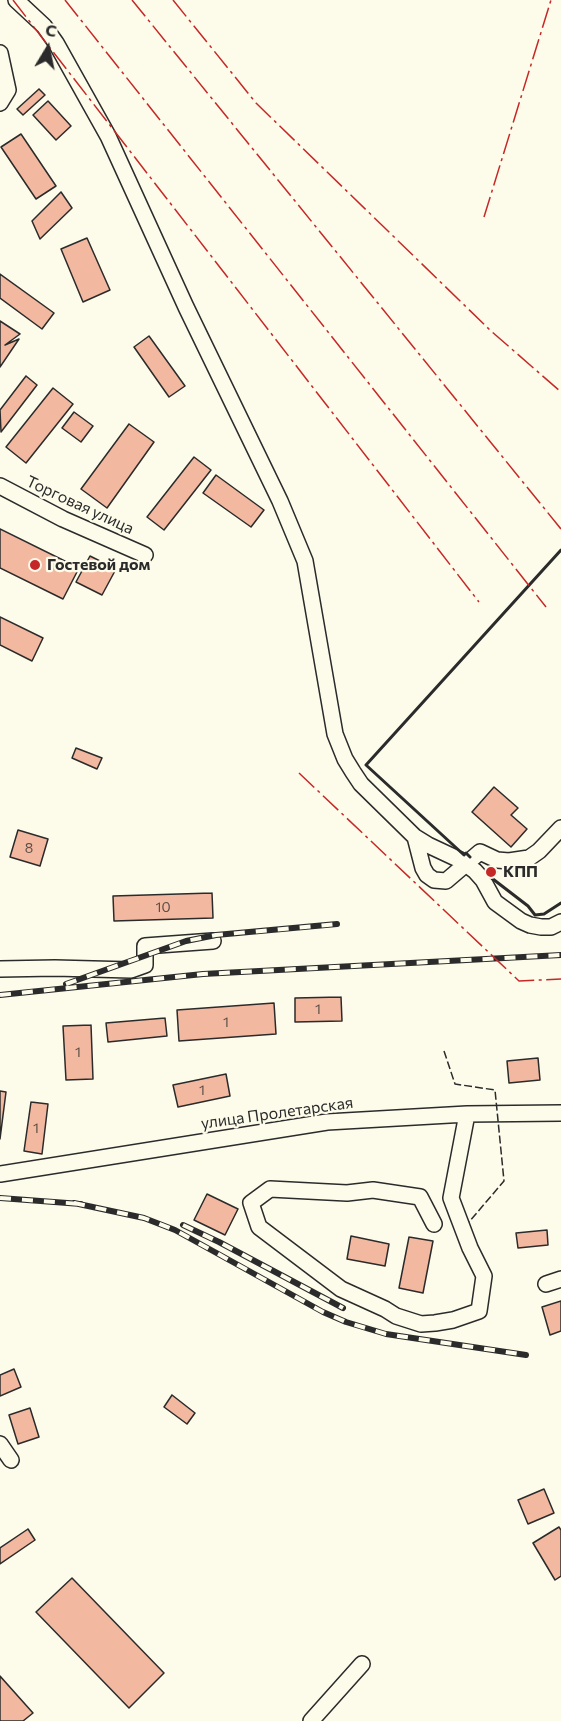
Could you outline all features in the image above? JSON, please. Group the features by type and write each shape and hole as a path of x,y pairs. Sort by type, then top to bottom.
{"street":[{"path":"16,0 44,26 56,43 108,136 186,307 280,501 305,561 335,734 345,759 361,784 415,837 467,865 483,880 495,902 530,925 551,927 561,922"},
{"path":"0,53 8,90 0,103"},
{"name":"Торговая улица","path":"0,486 63,519 144,555"},
{"path":"415,837 423,868 434,880 446,881 480,852 497,860 519,861 529,858 554,841 561,828"},
{"path":"0,969 131,970 145,966 145,946 213,941"},
{"name":"улица Пролетарская","path":"0,1174 327,1122 467,1114 561,1113"},
{"path":"434,1224 420,1197 374,1190 347,1193 270,1189 251,1203 260,1227 341,1289 396,1316 422,1323 435,1323 453,1320 478,1311 484,1276 470,1248 451,1198 467,1114"},
{"path":"0,1444 11,1460"},
{"path":"311,1721 362,1664"}],"building":[{"path":"39,89 45,95 23,115 17,109"},
{"path":"48,101 71,126 56,140 33,115"},
{"path":"21,134 56,186 36,199 1,147"},
{"path":"61,192 72,208 40,239 32,221"},
{"path":"87,238 110,290 83,302 61,249"},
{"path":"0,274 54,313 42,329 0,298"},
{"path":"0,321 20,334 5,345 19,339 0,367"},
{"path":"149,336 185,386 169,397 134,347"},
{"path":"26,376 37,385 1,432 0,410"},
{"path":"53,388 73,404 26,463 6,447"},
{"path":"74,412 93,426 81,442 62,428"},
{"path":"129,424 154,442 107,508 81,489"},
{"path":"194,457 211,470 164,530 147,517"},
{"path":"216,475 264,510 251,527 203,493"},
{"path":"0,529 79,568 63,599 0,568"},
{"path":"90,556 116,569 102,595 76,582"},
{"path":"0,617 43,638 32,661 0,645"},
{"path":"76,748 102,758 97,769 72,758"},
{"path":"494,787 518,808 511,815 527,829 511,847 472,812"},
{"path":"18,830 48,839 40,866 10,857"},
{"name":"КПП","path":"491,866 497,872 491,878 485,871"},
{"path":"212,893 213,918 114,921 113,896"},
{"path":"341,997 342,1021 295,1022 295,998"},
{"path":"274,1003 276,1034 179,1041 177,1010"},
{"path":"165,1018 167,1036 108,1042 106,1023"},
{"path":"91,1025 93,1079 66,1080 63,1026"},
{"path":"538,1058 540,1080 509,1083 507,1061"},
{"path":"226,1074 230,1096 178,1107 173,1085"},
{"path":"0,1091 6,1092 0,1139"},
{"path":"31,1102 48,1104 42,1154 24,1151"},
{"path":"207,1194 238,1209 225,1235 194,1220"},
{"path":"547,1230 548,1245 518,1248 516,1233"},
{"path":"351,1236 389,1244 385,1266 347,1259"},
{"path":"409,1237 433,1241 423,1293 399,1288"},
{"path":"561,1301 561,1331 550,1335 542,1307"},
{"path":"14,1369 21,1387 0,1396 0,1375"},
{"path":"172,1395 195,1413 187,1424 164,1407"},
{"path":"30,1408 39,1437 18,1444 9,1415"},
{"path":"544,1489 554,1513 528,1524 518,1500"},
{"path":"559,1527 561,1530 561,1576 555,1580 533,1543"},
{"path":"28,1529 35,1540 0,1564 0,1548"},
{"path":"72,1578 164,1673 129,1708 36,1612"},
{"path":"0,1676 33,1713 23,1721 0,1721"}],"railway":[{"path":"66,984 186,941 216,935 337,924"},
{"path":"0,995 203,974 561,955"},
{"path":"0,1198 81,1204"},
{"path":"74,1203 144,1218 175,1230 323,1312 346,1322 386,1334 526,1355"},
{"path":"183,1225 343,1308"}],"fence":[{"path":"444,1051 455,1084 495,1090 504,1181 469,1222"}],"wall":[{"path":"470,857 466,853 464,855 366,765 561,550"},
{"path":"489,876 528,906 535,915 544,914 561,903"}],"power":[{"path":"13,0 479,602"},
{"path":"65,0 546,607"},
{"path":"132,0 561,529"},
{"path":"173,0 256,103 491,331 561,392"},
{"path":"484,217 551,0"},
{"path":"299,773 519,981 561,979"}],"place":[{"name":"Гостевой дом","path":"35,565"},
{"name":"КПП","path":"491,872"}]}
